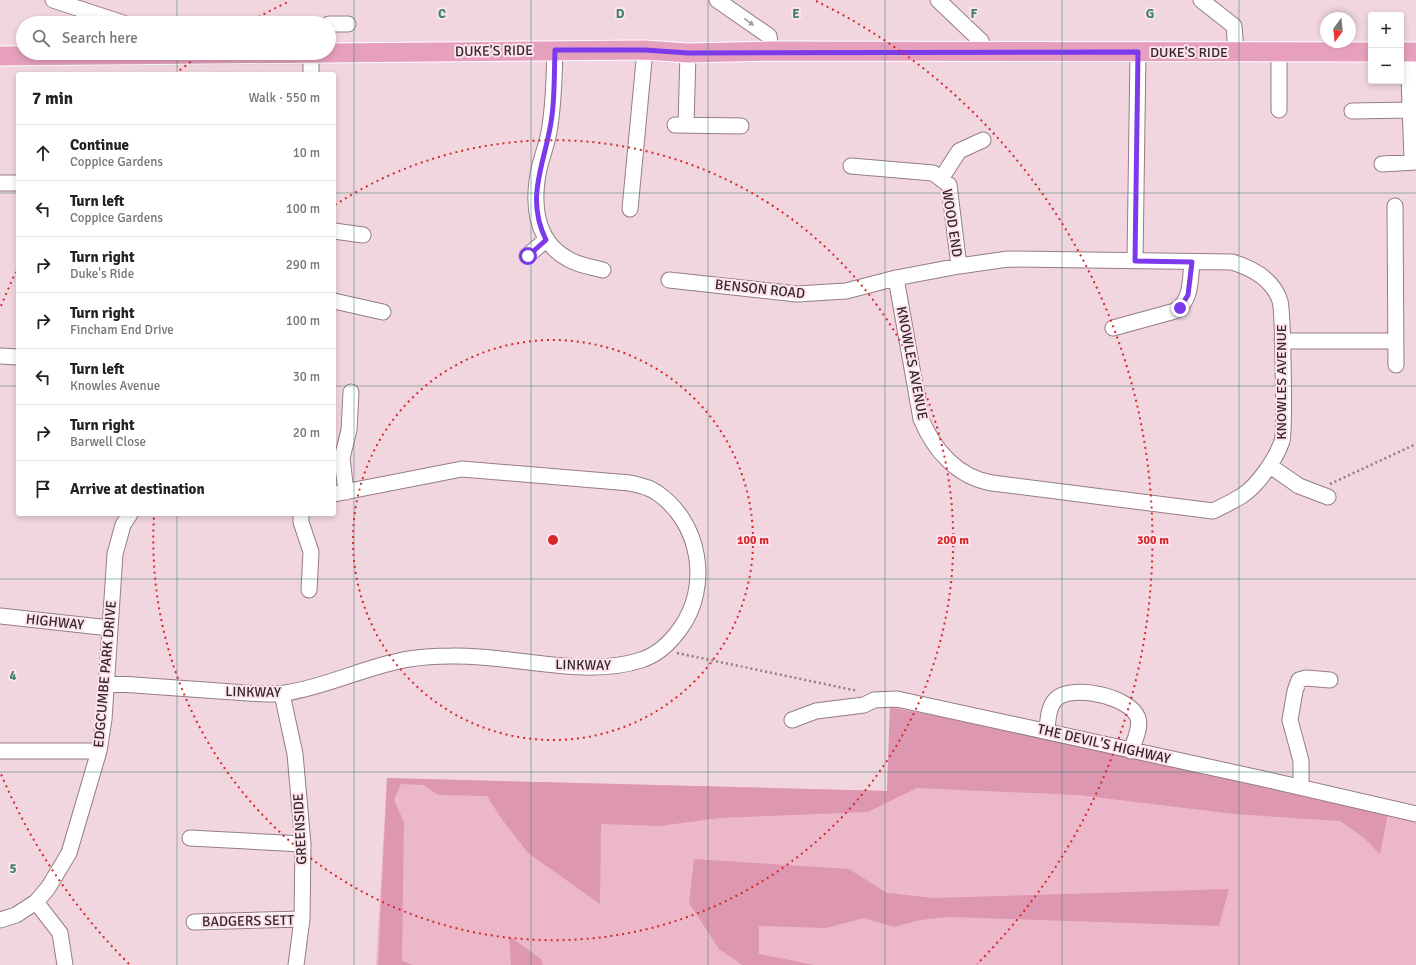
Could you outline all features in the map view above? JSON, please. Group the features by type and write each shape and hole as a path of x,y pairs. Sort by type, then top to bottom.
{"main road":[{"name":"DUKE'S RIDE","path":"336,53 555,50 645,50 688,53 1368,52"},
{"name":"DUKE'S RIDE","path":"0,56 16,56"}],"street":[{"path":"53,0 102,16"},
{"path":"717,0 769,36 771,52"},
{"path":"938,0 981,41 984,52"},
{"path":"1202,0 1234,26 1236,51"},
{"path":"336,24 348,24"},
{"path":"555,50 554,95 549,133 540,166 535,196 538,225 546,240 567,259 603,270"},
{"path":"630,209 645,50"},
{"path":"1135,261 1138,52"},
{"path":"1278,110 1279,52"},
{"path":"1408,52 1412,158 1416,162"},
{"path":"688,53 680,125 741,126"},
{"path":"305,60 310,72"},
{"path":"1352,111 1411,110"},
{"path":"940,179 959,151 983,140"},
{"path":"1382,164 1416,162"},
{"name":"WOOD END","path":"851,166 933,174 949,185 958,266"},
{"path":"0,183 16,183"},
{"path":"1395,206 1396,365"},
{"path":"336,231 363,235"},
{"path":"528,256 546,240"},
{"name":"KNOWLES AVENUE","path":"1008,259 1135,261 1232,262 1250,268 1267,281 1280,301 1283,440 1270,466 1244,494 1213,511 992,483 977,479 962,472 938,450 927,434 921,419 896,278 958,266 1008,259"},
{"path":"1113,328 1175,311 1180,308 1188,295 1192,262"},
{"name":"BENSON ROAD","path":"669,280 797,294 846,292 896,278"},
{"path":"336,301 383,312"},
{"path":"1282,341 1395,341"},
{"path":"0,356 16,357"},
{"name":"LINKWAY","path":"106,683 254,694 282,694 304,690 409,659 453,656 593,667 618,666 642,660 661,650 674,637 688,618 695,601 699,582 694,542 687,526 676,510 654,491 630,483 462,469 340,493 342,458 349,430 351,392"},
{"path":"1270,466 1299,486 1328,497"},
{"name":"EDGCUMBE PARK DRIVE","path":"0,920 16,915 36,902 48,888 69,853 99,751 104,719 115,554 123,525 129,516"},
{"path":"301,516 301,522 311,552 309,590"},
{"name":"HIGHWAY","path":"0,616 110,628"},
{"path":"1301,787 1301,762 1290,720 1295,691 1299,680 1306,678 1330,680"},
{"path":"1046,731 1050,708 1057,699 1067,694 1092,693 1125,702 1133,710 1138,719 1138,728 1131,751"},
{"name":"GREENSIDE","path":"282,694 295,754 303,844 302,920 296,965"},
{"name":"THE DEVIL'S HIGHWAY","path":"792,720 816,711 864,705 874,700 896,699 1301,787 1416,814"},
{"path":"0,751 99,751"},
{"path":"190,838 303,844"},
{"path":"36,902 60,933 65,965"},
{"name":"BADGERS SETT","path":"194,922 302,920"}],"path":[{"path":"1313,491 1416,444"},
{"path":"661,650 863,692 874,700"}],"shaded area":[{"path":"890,707 1416,809 1416,965 376,965 387,778 887,791"},
{"path":"890,707 1390,804 1380,854 1363,837 1340,821 1234,814 1078,795 917,788 868,812 719,818 660,826 601,824 600,904 528,853 501,818 487,796 438,795 424,785 401,784 394,800 404,822 402,961 413,965 378,965 387,778 887,791"},
{"path":"694,859 849,869 887,893 934,898 1229,889 1219,926 948,917 920,920 894,927 864,918 826,928 759,926 759,954 814,965 742,965 719,949 689,903"},
{"path":"509,936 541,959 543,965 511,965"}],"route":[{"path":"528,256 546,240 538,225 535,196 540,166 549,133 554,95 555,50 645,50 688,53 1138,52 1135,261 1192,262 1188,295 1184,304 1180,308"}]}
